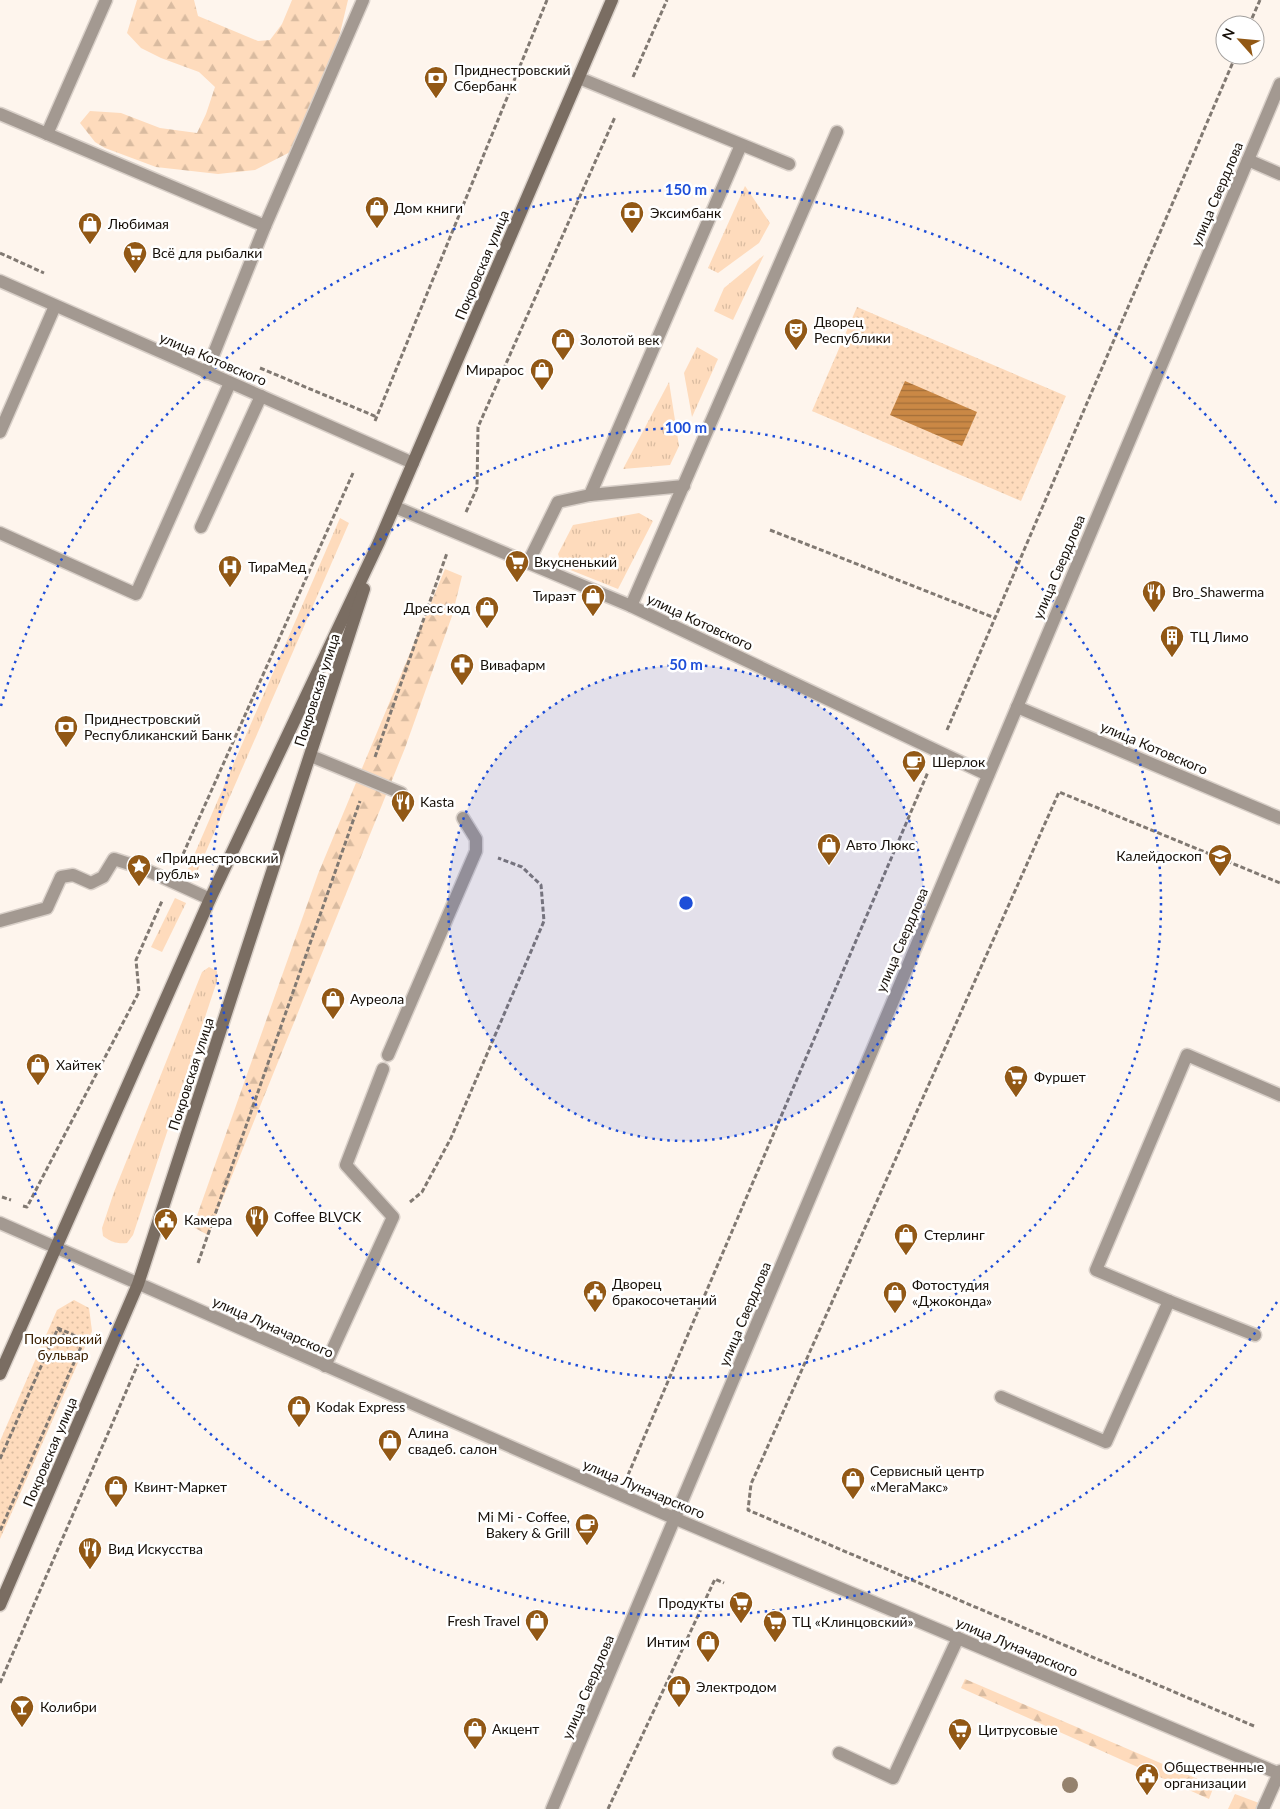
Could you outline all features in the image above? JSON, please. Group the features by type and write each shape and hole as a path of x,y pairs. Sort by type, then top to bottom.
{"main road":[{"name":"Покровская улица","path":"0,1374 210,900 380,542 612,0"},
{"name":"Покровская улица","path":"0,1605 138,1284 380,542"}],"street":[{"path":"47,134 106,0"},
{"path":"206,373 266,226 364,0"},
{"path":"579,78 788,164"},
{"name":"улица Свердлова","path":"552,1809 1280,84"},
{"path":"0,114 266,226"},
{"path":"631,606 837,132"},
{"path":"590,495 741,145"},
{"path":"1248,160 1280,174"},
{"name":"улица Котовского","path":"0,281 413,463"},
{"path":"0,432 55,306"},
{"path":"0,533 136,594 230,383"},
{"path":"202,527 261,396"},
{"path":"528,563 558,502 590,495 684,486"},
{"name":"улица Котовского","path":"395,507 631,606 988,775"},
{"name":"улица Котовского","path":"1016,707 1280,818"},
{"path":"311,756 401,793"},
{"path":"388,1055 476,851 476,839 463,818"},
{"path":"0,921 47,908 62,877 73,875 92,883 103,878 114,859 142,868 210,900"},
{"path":"1255,1335 1096,1270 1187,1055 1280,1095"},
{"path":"325,1366 393,1217 346,1165 382,1069"},
{"name":"улица Луначарского","path":"0,1223 676,1519 1280,1773"},
{"path":"1002,1397 1106,1442 1169,1301"},
{"path":"839,1753 893,1778 958,1638"},
{"path":"1263,1809 1280,1773"}],"path":[{"path":"375,421 547,0"},
{"path":"465,513 477,488 478,427 667,0"},
{"path":"1253,15 1260,0"},
{"path":"619,1494 1232,65"},
{"path":"0,253 45,273"},
{"path":"251,364 377,417"},
{"path":"2,1197 27,1207 139,992 136,960 353,473"},
{"path":"770,530 995,618"},
{"path":"198,1262 449,549"},
{"path":"1254,1726 748,1510 751,1484 1058,792 1280,884"},
{"path":"393,1217 422,1192 451,1138 544,921 540,885 522,867 476,851"},
{"path":"58,1328 84,1340"},
{"path":"58,1328 66,1338 84,1340"},
{"path":"0,1459 58,1328"},
{"path":"0,1531 84,1340"},
{"path":"0,1683 138,1364"},
{"path":"608,1809 715,1579 724,1583"}],"green space":[{"path":"137,0 194,0 198,16 258,41 270,40 282,24 292,0 348,0 329,79 300,147 255,170 218,174 156,167 105,148 95,142 80,123 90,111 121,113 160,128 197,133 215,87 199,72 161,58 141,48 127,33"},
{"path":"745,186 770,223 759,243 718,273 708,268"},
{"path":"764,255 733,320 714,311 724,288"},
{"path":"857,307 1066,396 1021,501 812,411"},
{"path":"697,347 718,359 692,417 684,373"},
{"path":"669,382 679,446 670,465 623,469"},
{"path":"639,513 653,521 618,589 563,567 558,554 573,525"},
{"path":"340,518 349,523 194,879 185,876"},
{"path":"445,569 462,576 452,616 405,748 208,1235 193,1227 318,874"},
{"path":"175,898 186,903 162,952 151,947"},
{"path":"209,967 217,971 217,981 133,1235 127,1243 114,1242 103,1236 102,1228 114,1192 202,972"},
{"name":"Покровский бульвар","path":"74,1300 89,1308 92,1331 0,1539 0,1441 57,1310"},
{"path":"965,1679 1214,1786 1209,1799 961,1688"},
{"path":"1235,1794 1259,1803 1256,1809 1228,1809"}],"shaded area":[{"path":"905,381 977,412 962,446 890,415"}],"place":[{"name":"Приднестровский Сбербанк","path":"436,99"},
{"name":"Дом книги","path":"377,229"},
{"name":"Эксимбанк","path":"632,234"},
{"name":"Любимая","path":"90,245"},
{"name":"Всё для рыбалки","path":"135,274"},
{"name":"Дворец Республики","path":"796,351"},
{"name":"Золотой век","path":"563,361"},
{"name":"Мирарос","path":"542,391"},
{"name":"Вкусненький","path":"517,583"},
{"name":"ТираМед","path":"230,588"},
{"name":"Bro_Shawerma","path":"1154,613"},
{"name":"Тираэт","path":"593,617"},
{"name":"Дресс код","path":"487,629"},
{"name":"ТЦ Лимо","path":"1172,658"},
{"name":"Вивафарм","path":"462,686"},
{"name":"Приднестровский Республиканский Банк","path":"66,748"},
{"name":"Шерлок","path":"914,783"},
{"name":"Kasta","path":"403,823"},
{"name":"Авто Люкс","path":"829,866"},
{"name":"Калейдоскоп","path":"1220,877"},
{"name":"«Приднестровский рубль»","path":"139,887"},
{"name":"Ауреола","path":"333,1020"},
{"name":"Хайтек","path":"38,1086"},
{"name":"Фуршет","path":"1016,1098"},
{"name":"Coffee BLVCK","path":"257,1238"},
{"name":"Камера","path":"166,1241"},
{"name":"Стерлинг","path":"906,1256"},
{"name":"Дворец бракосочетаний","path":"595,1313"},
{"name":"Фотостудия «Джоконда»","path":"895,1314"},
{"name":"Kodak Express","path":"299,1428"},
{"name":"Алина свадеб. салон","path":"390,1462"},
{"name":"Сервисный центр «МегаМакс»","path":"853,1500"},
{"name":"Квинт-Маркет","path":"116,1508"},
{"name":"Mi Mi - Coffee, Bakery & Grill","path":"587,1546"},
{"name":"Вид Искусства","path":"90,1570"},
{"name":"Продукты","path":"741,1624"},
{"name":"Fresh Travel","path":"537,1642"},
{"name":"ТЦ «Клинцовский»","path":"775,1643"},
{"name":"Интим","path":"708,1663"},
{"name":"Электродом","path":"679,1708"},
{"name":"Колибри","path":"22,1728"},
{"name":"Акцент","path":"475,1750"},
{"name":"Цитрусовые","path":"960,1751"},
{"name":"Общественные организации","path":"1147,1796"}]}
